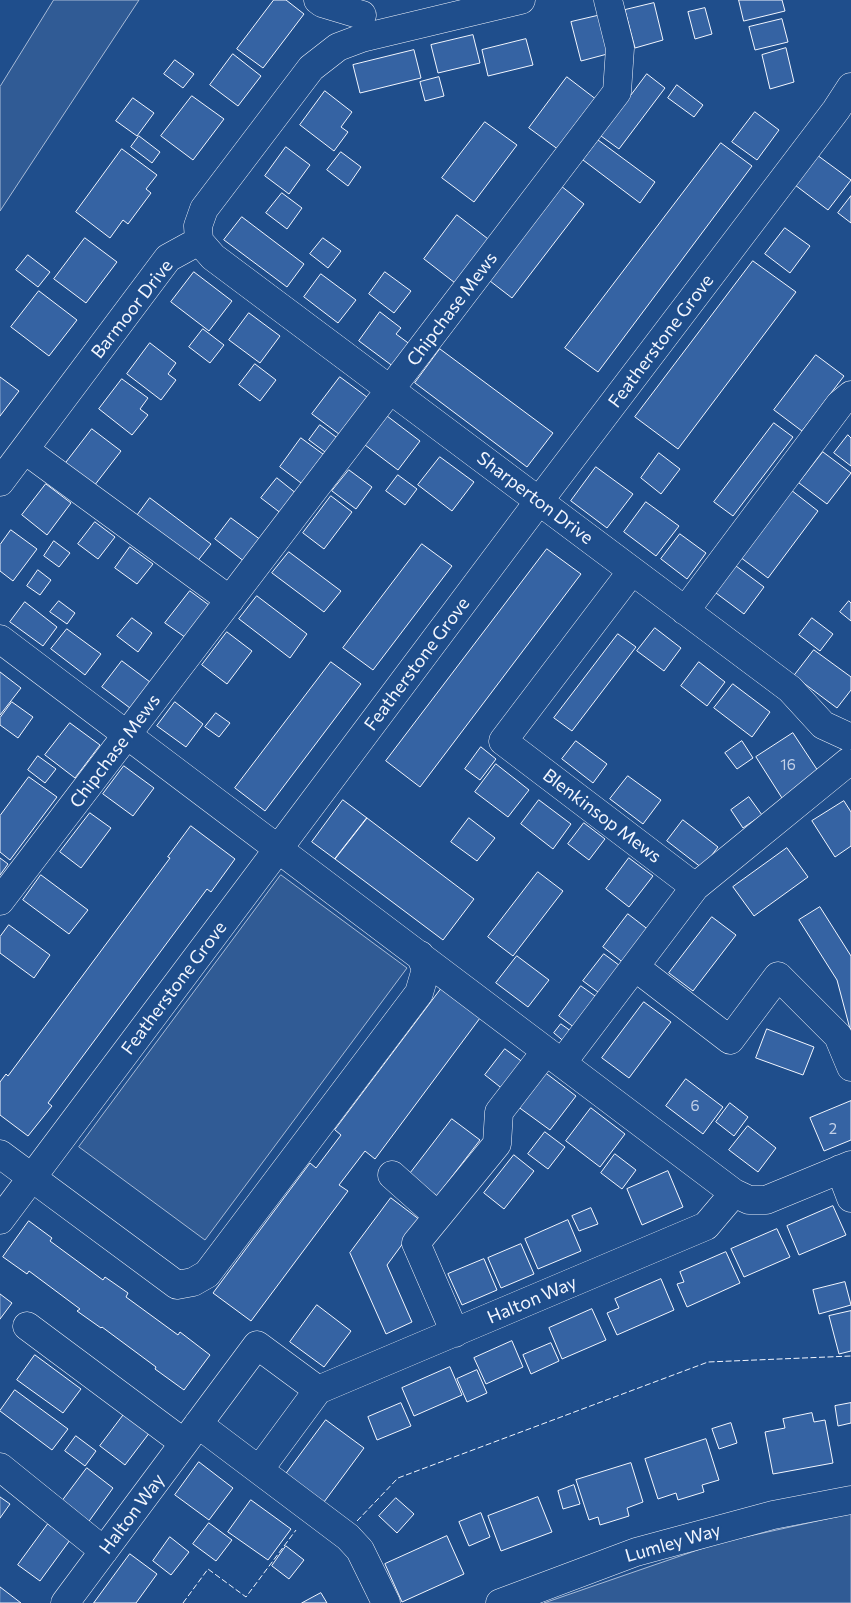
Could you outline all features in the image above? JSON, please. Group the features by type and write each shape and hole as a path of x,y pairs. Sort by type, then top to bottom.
{"street":[{"path":"318,0 364,18 521,0"},
{"name":"Chipchase Mews","path":"0,901 617,92 620,48 608,0"},
{"path":"199,241 198,226 204,209 312,68 338,47 364,18"},
{"name":"Featherstone Grove","path":"0,1220 539,501 843,117 851,87"},
{"name":"Sharperton Drive","path":"199,241 213,257 790,689 822,725 849,748"},
{"name":"Barmoor Drive","path":"0,482 168,258 199,241"},
{"path":"685,611 840,404 851,395"},
{"path":"25,450 230,600"},
{"name":"Blenkinsop Mews","path":"632,571 503,741 695,887"},
{"path":"0,639 734,1194 749,1200 766,1200 845,1167 851,1198"},
{"path":"455,1333 416,1243 497,1144 499,1112 554,1057 635,967 695,887 849,748"},
{"path":"0,1154 177,1285 193,1282 208,1274 419,993 426,969 420,956"},
{"path":"635,967 730,1040 778,976 838,1036 851,1067"},
{"path":"392,1175 438,1216"},
{"name":"Halton Way","path":"65,1603 257,1345 318,1390 706,1226 734,1194"},
{"path":"28,1326 191,1434 259,1470 348,1537 360,1550 386,1603"},
{"path":"259,1470 318,1390"},
{"path":"0,1467 104,1551"},
{"name":"Lumley Way","path":"500,1603 636,1552 774,1515 851,1500"}],"shaded area":[{"path":"54,0 139,0 0,211 0,87"},
{"path":"281,875 407,968 205,1240 79,1147"},
{"path":"851,1514 851,1603 544,1603 718,1543"}],"building":[{"path":"274,0 286,0 304,14 263,68 237,49"},
{"path":"739,0 782,0 785,11 744,21"},
{"path":"654,3 663,40 635,48 625,10"},
{"path":"705,8 712,34 695,39 688,12"},
{"path":"601,15 611,53 581,61 571,22"},
{"path":"782,19 788,42 755,50 749,27"},
{"path":"473,35 480,63 438,73 431,45"},
{"path":"526,39 533,65 488,76 482,50"},
{"path":"786,48 794,82 770,89 762,55"},
{"path":"414,50 421,78 360,93 353,65"},
{"path":"233,54 261,76 238,106 210,85"},
{"path":"175,60 194,74 183,88 164,74"},
{"path":"647,74 665,88 619,149 601,136"},
{"path":"439,77 444,96 425,101 420,82"},
{"path":"567,77 597,100 559,150 529,128"},
{"path":"677,85 703,105 694,117 668,98"},
{"path":"325,91 352,112 341,127 348,132 334,151 300,125"},
{"path":"192,96 224,119 193,160 161,136"},
{"path":"133,98 154,113 137,136 116,121"},
{"path":"755,112 779,130 757,160 732,142"},
{"path":"485,122 517,145 474,202 442,178"},
{"path":"139,136 160,152 152,163 131,147"},
{"path":"598,140 655,182 640,203 583,160"},
{"path":"721,143 752,166 598,372 565,348"},
{"path":"286,147 310,165 289,194 265,176"},
{"path":"122,149 157,175 146,189 151,193 128,224 123,220 110,238 76,212"},
{"path":"341,152 361,167 348,186 327,170"},
{"path":"817,155 851,180 828,210 795,185"},
{"path":"561,186 584,204 512,298 490,281"},
{"path":"282,193 302,208 287,229 266,213"},
{"path":"851,196 851,223 838,213"},
{"path":"457,215 492,242 459,286 424,259"},
{"path":"242,217 304,264 287,287 224,240"},
{"path":"785,228 810,246 790,273 765,254"},
{"path":"85,238 117,262 86,303 54,279"},
{"path":"323,238 341,251 328,268 310,254"},
{"path":"28,255 50,272 38,287 16,270"},
{"path":"753,261 796,292 678,449 635,417"},
{"path":"194,272 232,301 209,331 171,302"},
{"path":"385,272 411,291 394,313 369,294"},
{"path":"321,274 356,300 338,323 304,297"},
{"path":"39,291 77,320 49,356 11,327"},
{"path":"380,312 401,328 396,334 411,345 394,367 359,341"},
{"path":"249,313 280,336 260,363 229,340"},
{"path":"203,329 224,345 210,363 189,347"},
{"path":"150,343 176,363 168,374 176,380 161,400 127,374"},
{"path":"440,349 553,433 527,467 415,383"},
{"path":"816,355 844,376 802,431 774,410"},
{"path":"255,364 276,380 260,401 239,385"},
{"path":"0,377 19,391 0,416"},
{"path":"340,377 371,400 343,437 312,414"},
{"path":"122,379 148,398 140,409 148,415 132,435 99,409"},
{"path":"387,416 420,441 398,470 365,445"},
{"path":"774,423 793,437 733,516 714,502"},
{"path":"320,425 340,440 329,455 309,440"},
{"path":"92,429 121,451 94,486 65,464"},
{"path":"848,435 851,438 851,466 834,453"},
{"path":"301,438 327,457 305,486 280,467"},
{"path":"823,452 851,473 827,504 799,483"},
{"path":"659,453 680,469 661,494 641,478"},
{"path":"440,457 474,482 452,511 418,485"},
{"path":"596,467 633,494 607,528 571,501"},
{"path":"349,470 372,487 356,509 332,491"},
{"path":"398,475 417,489 405,505 386,491"},
{"path":"277,478 297,494 282,514 261,498"},
{"path":"46,484 71,503 47,535 22,515"},
{"path":"791,490 818,511 768,578 740,557"},
{"path":"331,496 352,512 324,549 303,533"},
{"path":"150,498 211,544 196,563 136,517"},
{"path":"646,502 679,526 656,556 624,532"},
{"path":"231,518 265,543 249,565 215,539"},
{"path":"95,522 115,537 98,559 78,544"},
{"path":"11,530 37,549 13,581 0,571 0,545"},
{"path":"680,534 706,553 687,579 661,559"},
{"path":"54,541 70,553 59,567 44,556"},
{"path":"422,544 452,566 373,670 343,648"},
{"path":"130,547 153,564 137,584 115,568"},
{"path":"547,549 581,574 420,787 386,761"},
{"path":"289,552 341,591 324,612 272,573"},
{"path":"732,563 764,587 744,614 712,590"},
{"path":"38,570 51,580 40,595 27,586"},
{"path":"190,591 213,608 189,640 165,623"},
{"path":"257,596 307,634 290,658 239,619"},
{"path":"59,601 75,613 67,624 50,612"},
{"path":"849,601 851,603 851,621 840,612"},
{"path":"25,602 57,627 43,646 10,622"},
{"path":"132,618 152,633 138,652 117,636"},
{"path":"812,618 833,634 820,651 799,635"},
{"path":"655,628 681,648 664,671 637,651"},
{"path":"67,629 101,654 85,675 51,649"},
{"path":"227,632 252,651 227,684 202,665"},
{"path":"618,634 636,647 572,731 554,718"},
{"path":"814,650 851,677 851,690 837,708 794,676"},
{"path":"122,661 158,688 138,714 102,687"},
{"path":"331,662 361,684 265,811 235,788"},
{"path":"699,662 725,682 707,706 681,686"},
{"path":"0,672 21,688 0,715"},
{"path":"733,684 770,712 752,737 714,708"},
{"path":"12,702 33,717 18,738 0,725 0,718"},
{"path":"175,702 203,724 186,747 157,726"},
{"path":"216,713 230,723 219,737 205,727"},
{"path":"70,723 100,745 75,778 45,755"},
{"path":"793,733 820,774 782,798 756,757"},
{"path":"576,741 607,764 593,783 562,759"},
{"path":"742,741 753,758 737,769 725,753"},
{"path":"481,747 496,759 480,780 465,769"},
{"path":"38,756 56,769 45,783 28,770"},
{"path":"496,764 529,790 508,817 475,792"},
{"path":"124,766 154,788 133,816 103,794"},
{"path":"628,776 661,800 643,824 610,799"},
{"path":"29,777 57,797 10,860 0,852 0,816"},
{"path":"749,797 762,815 743,828 731,810"},
{"path":"343,800 367,818 335,859 312,842"},
{"path":"539,800 571,824 553,849 521,824"},
{"path":"844,801 851,812 851,846 835,857 812,821"},
{"path":"90,813 111,828 81,868 60,852"},
{"path":"367,818 474,899 443,940 335,859"},
{"path":"469,818 495,838 477,861 451,842"},
{"path":"683,820 718,847 702,868 667,841"},
{"path":"584,823 605,839 589,860 568,844"},
{"path":"191,826 235,859 211,892 207,889 48,1103 52,1106 28,1136 0,1115 0,1082 6,1074 8,1076 170,858 168,857"},
{"path":"787,848 808,877 754,916 733,887"},
{"path":"0,858 8,864 0,875"},
{"path":"629,858 653,876 629,907 606,889"},
{"path":"538,872 563,891 513,956 488,937"},
{"path":"41,875 88,910 69,934 23,900"},
{"path":"820,907 851,956 851,1029 837,980 799,920"},
{"path":"628,914 654,934 629,967 603,947"},
{"path":"712,917 736,935 693,991 669,973"},
{"path":"9,925 50,955 34,978 0,953 0,937"},
{"path":"604,954 627,971 606,998 583,981"},
{"path":"517,956 549,980 528,1007 496,983"},
{"path":"581,986 602,1001 579,1031 559,1016"},
{"path":"441,989 480,1018 375,1159 365,1151 339,1185 348,1191 251,1321 213,1293 310,1163 316,1168 341,1135 335,1130"},
{"path":"644,1002 671,1022 629,1078 602,1058"},
{"path":"561,1024 575,1034 567,1044 554,1033"},
{"path":"767,1029 814,1047 803,1075 756,1058"},
{"path":"505,1049 524,1063 504,1090 485,1075"},
{"path":"543,1071 576,1096 550,1130 517,1106"},
{"path":"686,1079 723,1107 703,1134 666,1106"},
{"path":"851,1101 851,1140 824,1151 810,1118"},
{"path":"730,1103 748,1117 734,1136 716,1122"},
{"path":"591,1108 625,1134 600,1167 566,1141"},
{"path":"452,1119 480,1140 437,1196 409,1175"},
{"path":"748,1126 776,1148 758,1172 729,1150"},
{"path":"545,1132 565,1147 548,1169 528,1154"},
{"path":"615,1154 636,1170 622,1189 601,1173"},
{"path":"514,1155 534,1171 504,1209 484,1193"},
{"path":"668,1171 683,1207 642,1225 627,1189"},
{"path":"391,1198 420,1220 387,1265 412,1322 386,1334 350,1253"},
{"path":"833,1206 846,1235 799,1255 787,1226"},
{"path":"591,1208 598,1224 579,1231 572,1216"},
{"path":"568,1220 581,1251 538,1269 525,1239"},
{"path":"29,1221 52,1238 50,1241 103,1280 105,1277 128,1293 126,1297 178,1335 180,1332 210,1355 184,1390 102,1327 77,1311 80,1309 29,1271 27,1274 3,1257"},
{"path":"777,1229 790,1257 744,1277 731,1249"},
{"path":"521,1244 534,1274 501,1288 488,1258"},
{"path":"726,1252 740,1283 687,1307 677,1284 684,1282 680,1272"},
{"path":"484,1259 497,1290 462,1305 448,1274"},
{"path":"661,1279 674,1310 617,1335 607,1313 619,1308 615,1299"},
{"path":"845,1282 851,1305 819,1314 813,1290"},
{"path":"0,1294 12,1303 0,1319"},
{"path":"317,1305 351,1331 324,1367 290,1342"},
{"path":"592,1309 606,1340 562,1359 549,1328"},
{"path":"851,1311 851,1351 839,1354 829,1316"},
{"path":"512,1341 523,1367 486,1384 474,1358"},
{"path":"551,1343 559,1361 531,1374 523,1355"},
{"path":"35,1355 81,1389 63,1413 17,1380"},
{"path":"450,1367 462,1395 414,1416 402,1388"},
{"path":"477,1370 487,1393 467,1402 457,1379"},
{"path":"15,1390 68,1429 52,1450 0,1411"},
{"path":"401,1403 411,1426 377,1440 368,1417"},
{"path":"851,1403 851,1423 838,1426 835,1406"},
{"path":"125,1413 150,1432 125,1465 100,1446"},
{"path":"812,1413 814,1422 825,1420 833,1463 773,1474 765,1432 785,1428 783,1419"},
{"path":"326,1420 364,1448 324,1502 286,1474"},
{"path":"731,1423 737,1443 719,1449 712,1429"},
{"path":"76,1436 96,1451 85,1466 65,1451"},
{"path":"706,1439 719,1480 702,1485 704,1492 678,1500 676,1493 658,1499 645,1459"},
{"path":"199,1462 233,1488 209,1520 175,1495"},
{"path":"631,1463 643,1502 627,1508 629,1516 600,1525 598,1517 589,1520 576,1480"},
{"path":"87,1468 113,1488 87,1524 60,1504"},
{"path":"574,1485 580,1504 563,1509 558,1491"},
{"path":"0,1497 10,1504 0,1518"},
{"path":"538,1497 552,1532 501,1551 488,1516"},
{"path":"396,1498 414,1514 397,1533 379,1516"},
{"path":"251,1500 291,1529 268,1560 228,1532"},
{"path":"481,1513 490,1537 469,1546 459,1522"},
{"path":"209,1523 232,1540 216,1561 193,1544"},
{"path":"48,1524 70,1540 40,1581 18,1565"},
{"path":"447,1536 464,1574 402,1602 385,1564"},
{"path":"170,1537 189,1552 171,1575 153,1561"},
{"path":"286,1546 304,1560 289,1579 272,1566"},
{"path":"130,1554 157,1574 136,1603 94,1603"},
{"path":"0,1587 21,1603 0,1603"},
{"path":"321,1593 327,1603 302,1603"}],"fence":[{"path":"357,1521 398,1478 708,1362 851,1356"},
{"path":"183,1603 208,1569 246,1597 296,1530"}]}
